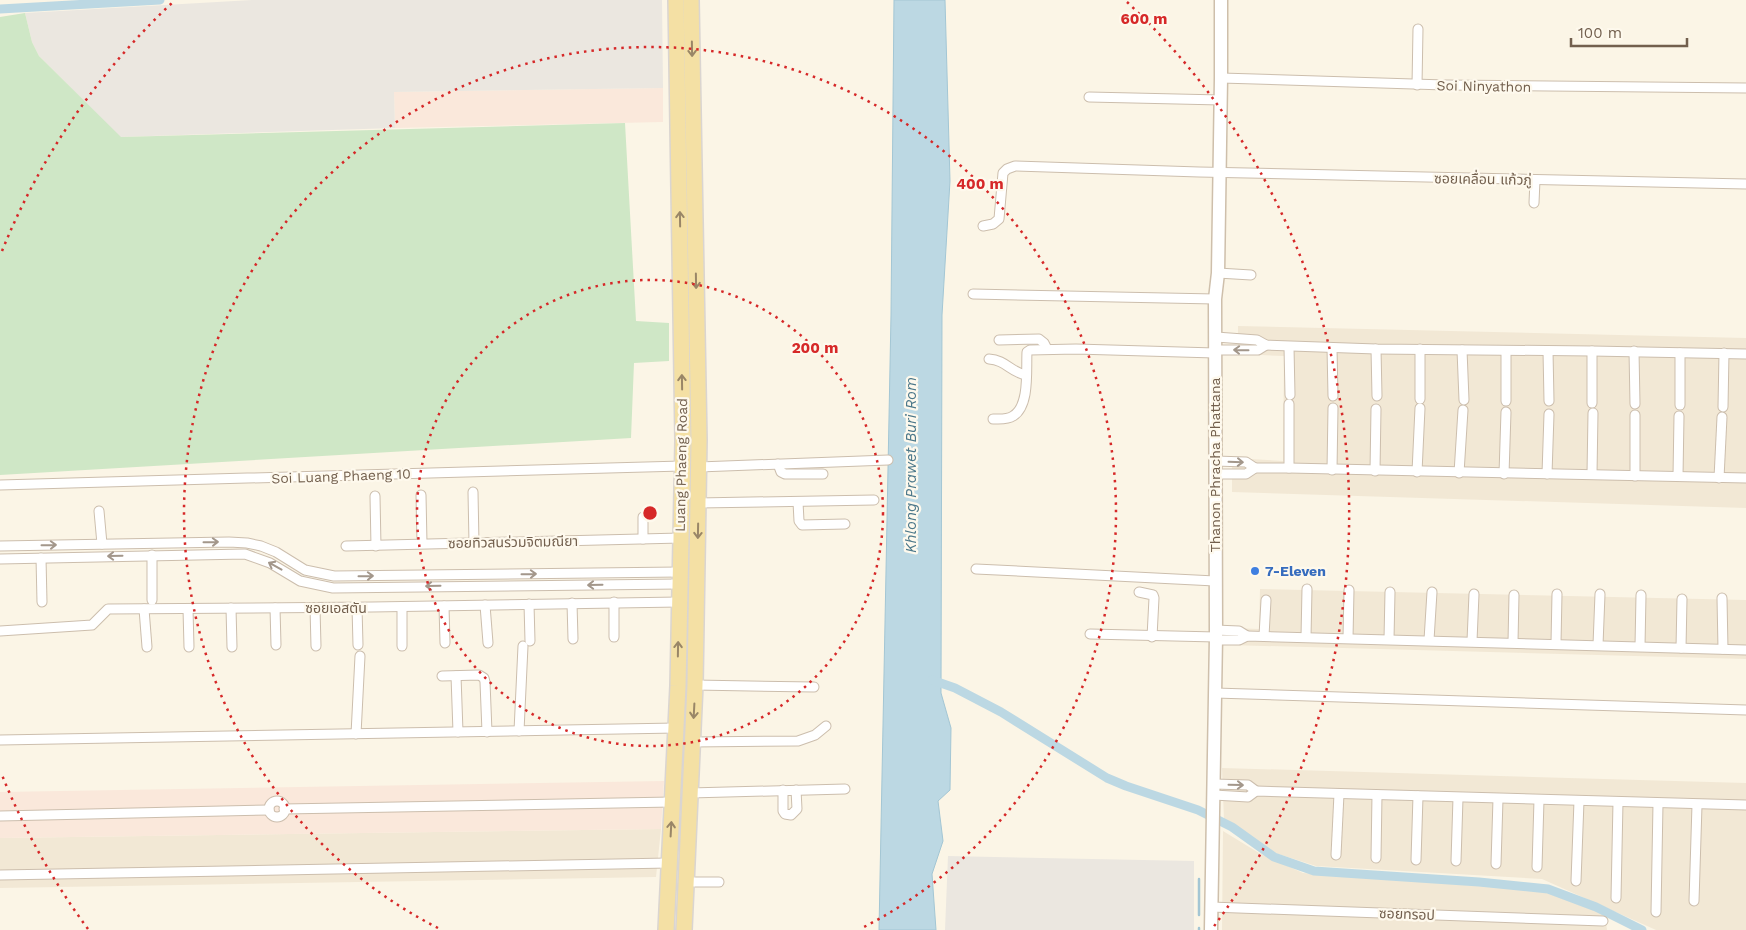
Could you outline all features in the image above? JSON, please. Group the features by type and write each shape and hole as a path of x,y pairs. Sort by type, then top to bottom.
{"main road":[{"name":"Luang Phaeng Road","path":"666,930 678,686 683,440 676,0"},
{"name":"Luang Phaeng Road","path":"684,930 695,685 699,467 691,0"},
{"path":"683,440 699,440"},
{"path":"678,686 695,685"}],"street":[{"name":"Thanon Phracha Phattana","path":"1211,930 1216,636 1215,299 1218,273 1221,0"},
{"path":"1417,84 1418,29"},
{"name":"Soi Ninyathon","path":"1221,78 1417,84 1746,88"},
{"path":"1089,97 1221,100"},
{"name":"ซอยเคลื่อน แก้วภู่","path":"983,226 993,224 999,219 1003,173 1007,168 1015,166 1220,173 1746,184"},
{"path":"1534,203 1535,180"},
{"path":"1218,273 1251,275"},
{"path":"973,294 1215,299"},
{"path":"999,340 1039,340 1044,343 1047,349"},
{"path":"993,419 1007,419 1019,410 1025,393 1027,352 1030,350 1215,346 1258,350 1266,345 1376,349 1746,354"},
{"path":"1289,347 1289,468"},
{"path":"1332,348 1333,396"},
{"path":"1376,349 1377,396"},
{"path":"1417,472 1420,349"},
{"path":"1462,350 1464,400"},
{"path":"1506,351 1506,401"},
{"path":"1548,351 1548,402"},
{"path":"1592,351 1592,403"},
{"path":"1634,351 1635,404"},
{"path":"1680,353 1680,404"},
{"path":"1723,407 1724,354"},
{"path":"989,359 997,360 1014,372 1026,375"},
{"path":"1332,470 1333,408"},
{"path":"1375,471 1376,408"},
{"path":"1459,473 1463,410"},
{"path":"1504,474 1506,412"},
{"path":"1592,474 1593,413"},
{"path":"1547,474 1549,414"},
{"path":"1635,416 1635,476"},
{"path":"1678,476 1679,416"},
{"path":"1719,478 1722,418"},
{"path":"699,467 888,460"},
{"path":"1215,461 1246,462 1255,468 1746,478"},
{"path":"778,464 778,469 785,474 823,474"},
{"name":"Soi Luang Phaeng 10","path":"0,485 682,466"},
{"path":"1216,474 1246,474 1255,468"},
{"path":"473,492 474,543"},
{"path":"421,495 422,543"},
{"path":"375,496 376,546"},
{"path":"698,503 874,500"},
{"path":"798,502 799,521 802,524 845,524"},
{"path":"99,511 102,544"},
{"path":"643,517 644,539"},
{"name":"ซอยทิวสนร่วมจิตมณียา","path":"346,546 681,538"},
{"path":"0,546 229,542 247,543 276,552 305,570 334,576 621,573 679,578"},
{"path":"0,559 245,554 270,563 300,580 333,588 621,584 679,578"},
{"path":"152,555 152,600"},
{"path":"41,558 42,602"},
{"path":"976,569 1215,581"},
{"path":"621,573 621,584"},
{"path":"1306,637 1307,589"},
{"path":"1348,638 1349,590"},
{"path":"1139,592 1153,595 1154,598 1152,636"},
{"path":"1389,639 1390,592"},
{"path":"1430,640 1432,592"},
{"path":"1472,641 1474,594"},
{"path":"1556,644 1557,594"},
{"path":"1598,645 1600,594"},
{"path":"1513,642 1514,595"},
{"path":"1640,646 1641,595"},
{"path":"1681,648 1682,598"},
{"path":"1722,598 1723,649"},
{"path":"1264,636 1266,600"},
{"path":"614,602 614,637"},
{"name":"ซอยเอสตัน","path":"0,631 92,625 108,609 402,607 679,602"},
{"path":"572,603 573,639"},
{"path":"519,731 528,604"},
{"path":"485,605 488,643"},
{"path":"444,606 445,643"},
{"path":"357,607 358,645"},
{"path":"402,607 402,646"},
{"path":"231,608 232,647"},
{"path":"275,608 276,645"},
{"path":"315,608 316,646"},
{"path":"144,609 147,647"},
{"path":"188,609 189,648"},
{"path":"1090,634 1216,636 1239,640 1247,636 1264,636 1746,650"},
{"path":"356,734 360,656"},
{"path":"442,676 479,675 484,678 487,732"},
{"path":"456,676 458,732"},
{"path":"695,685 814,687"},
{"path":"1215,693 1746,710"},
{"path":"692,742 798,742 815,736 826,726"},
{"path":"0,740 676,728"},
{"path":"690,793 845,788"},
{"path":"783,790 783,811 785,814 791,815 797,810 796,790"},
{"path":"1214,790 1248,796 1256,791 1658,804 1746,805"},
{"path":"1336,855 1339,794"},
{"path":"1376,858 1377,795"},
{"path":"1416,860 1418,796"},
{"path":"1456,861 1458,798"},
{"path":"1496,864 1498,799"},
{"path":"1537,867 1539,800"},
{"path":"0,816 269,810 271,803 276,801 281,802 284,809 672,802"},
{"path":"1576,882 1578,801"},
{"path":"1616,898 1618,802"},
{"path":"1656,912 1658,804"},
{"path":"1694,901 1697,805"},
{"path":"0,875 669,863"},
{"path":"686,882 719,882"},
{"name":"ซอยทรอป","path":"1211,907 1603,921"}],"shaded area":[{"path":"252,0 662,0 663,88 394,92 395,128 120,137 39,56 32,42 25,13"},
{"path":"663,88 663,122 395,128 394,92"},
{"path":"1238,326 1746,338 1746,508 1232,492 1232,458 1283,461 1284,356 1238,354"},
{"path":"1260,589 1746,600 1746,659 1229,645 1230,628 1259,629"},
{"path":"1222,768 1746,783 1746,930 1656,930 1542,879 1316,866 1272,852 1240,828 1224,820"},
{"path":"664,781 661,829 0,838 0,792"},
{"path":"661,829 656,877 0,888 0,838"},
{"path":"1223,831 1259,853 1303,873 1548,891 1605,915 1607,930 1222,930"},
{"path":"948,856 1194,861 1194,930 945,930"}],"green space":[{"path":"25,13 32,42 39,56 121,137 625,123 636,321 669,323 669,361 634,363 631,438 0,475 0,17"}],"water":[{"name":"Khlong Prawet Buri Rom","path":"894,0 945,0 950,181 942,315 941,693 951,728 950,790 938,801 943,841 932,874 936,930 879,930 891,315"}],"waterway":[{"path":"0,9 160,0"},
{"path":"932,680 955,688 1001,712 1107,778 1198,810 1232,827 1274,857 1314,871 1479,882 1548,889 1596,907 1642,930"},
{"path":"1199,879 1199,915"}],"place":[{"name":"7-Eleven","path":"1255,571"}]}
